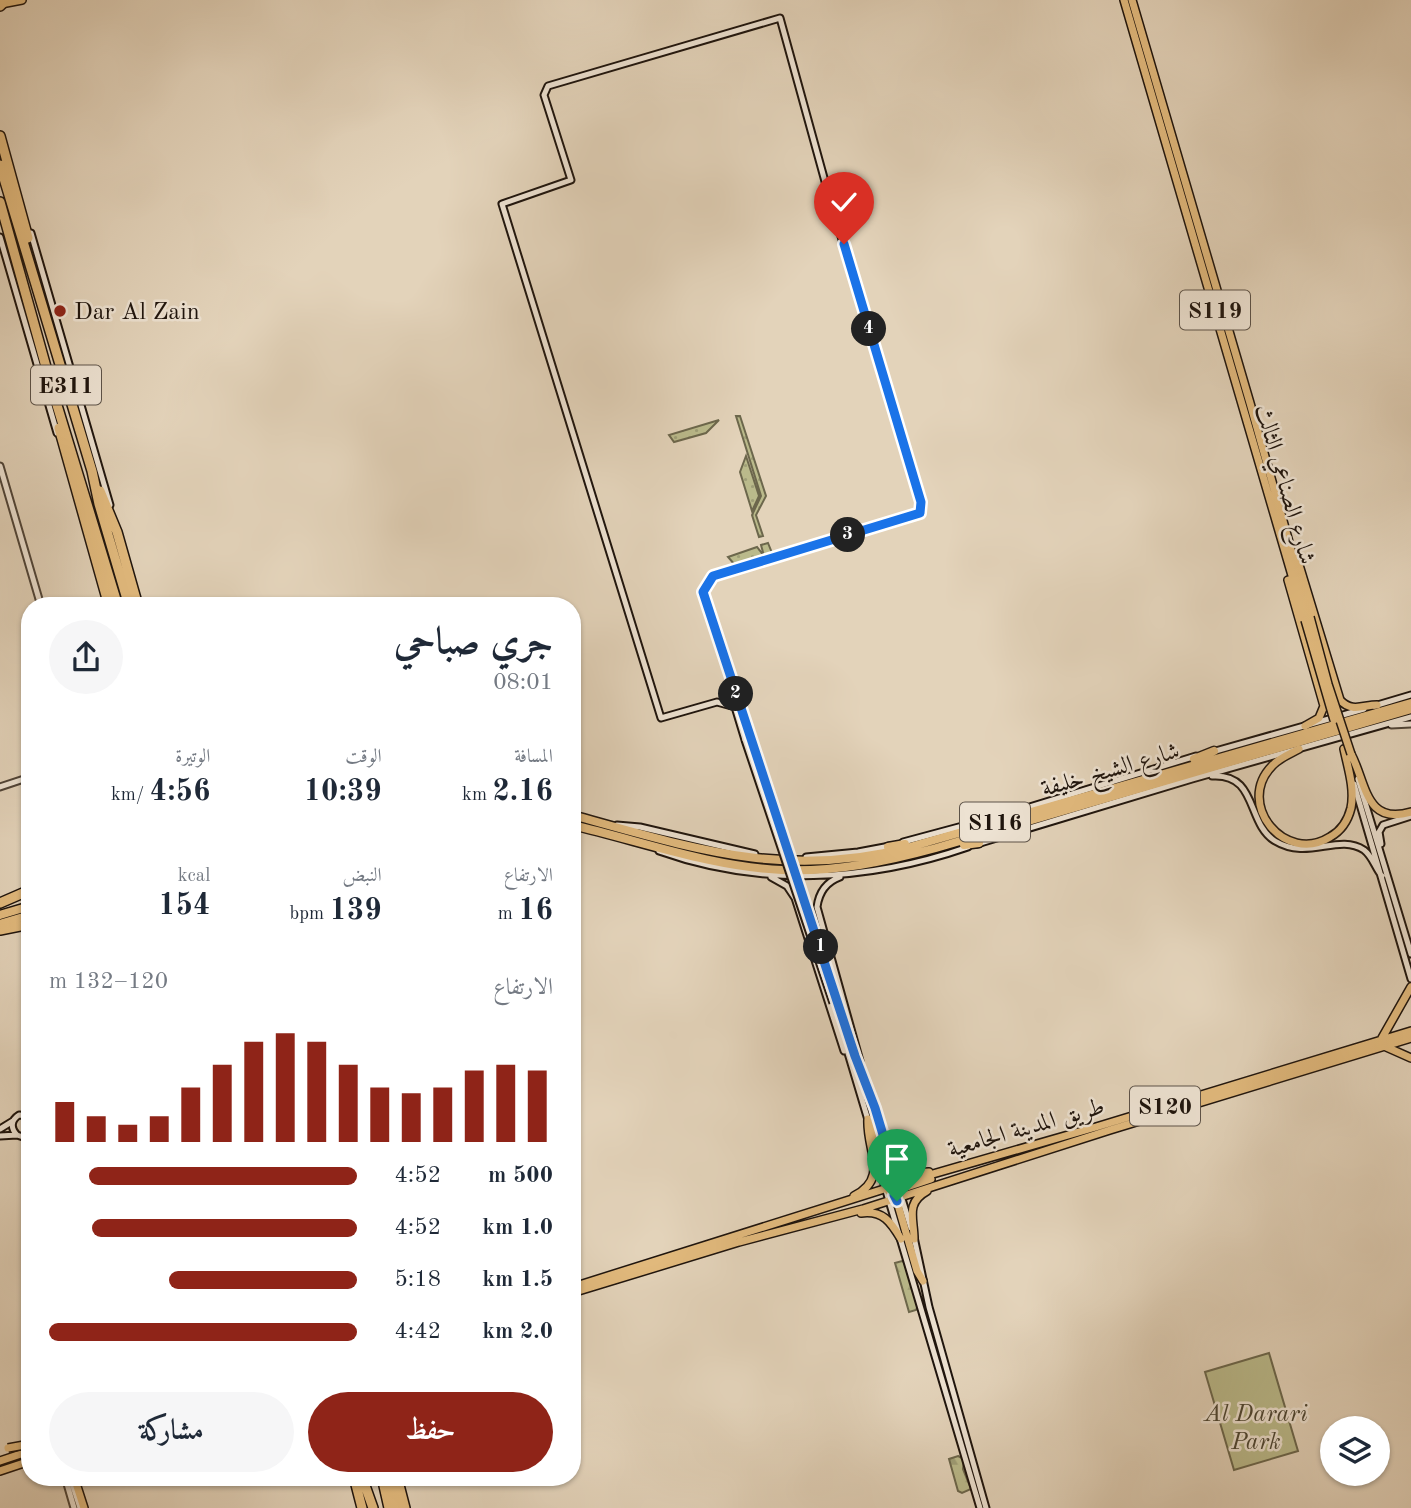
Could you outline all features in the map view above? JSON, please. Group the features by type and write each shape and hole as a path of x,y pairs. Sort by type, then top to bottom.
{"highway":[{"path":"0,136 20,204 29,242 30,261"},
{"name":"E311","path":"0,165 92,471 127,597"},
{"name":"E311","path":"0,202 5,239 115,597"},
{"path":"0,222 5,239"},
{"path":"53,391 55,414 106,597"},
{"path":"92,471 112,519 135,597"},
{"name":"شارع الشيخ خليفة","path":"581,826 720,854 790,862 836,861 873,856 1411,703"},
{"name":"شارع الشيخ خليفة","path":"581,818 609,830 714,861 769,869 832,869 890,860 1411,709"},
{"path":"1154,776 1214,751"},
{"path":"1081,806 1142,795"},
{"path":"581,816 595,811"},
{"path":"888,847 952,835"},
{"path":"890,860 909,860 979,843"},
{"path":"0,903 21,892"},
{"path":"0,903 21,898"},
{"path":"0,915 21,909"},
{"path":"0,924 21,918"},
{"path":"0,930 21,926"},
{"path":"356,1486 362,1508"},
{"path":"365,1486 374,1508"},
{"path":"370,1486 374,1508"},
{"path":"384,1486 389,1508"},
{"path":"392,1486 398,1508"},
{"path":"399,1486 405,1508"}],"main road":[{"path":"1,4 22,0"},
{"name":"شارع الصناعي الثالث","path":"1124,0 1308,619 1323,686 1347,752"},
{"name":"شارع الصناعي الثالث","path":"1132,0 1210,268 1280,524"},
{"path":"747,739 734,708 717,702 661,718 502,204 570,180 544,95 548,86 779,18 921,509 920,513 713,576 703,592 747,739 890,1157 895,1174 894,1193 901,1239 980,1508"},
{"path":"1172,162 1175,163 1179,176 1184,176"},
{"path":"20,204 26,216 112,519"},
{"path":"5,239 66,468 74,480"},
{"path":"1199,258 1203,258 1210,268"},
{"path":"0,466 38,597"},
{"path":"1280,524 1305,580 1340,700 1354,708 1377,705"},
{"path":"1280,524 1286,572 1324,702 1321,715 1305,726"},
{"path":"609,830 634,826 737,851 770,855 818,856 888,847 1411,695"},
{"path":"609,830 706,866 765,875 855,874 900,867 1192,779 1411,717"},
{"path":"1385,725 1411,723"},
{"path":"1299,749 1272,765 1261,783 1261,812 1275,834 1300,844 1316,843 1329,838 1340,829 1347,818 1357,786"},
{"path":"1347,752 1411,979"},
{"path":"1347,752 1411,954"},
{"path":"1192,779 1218,775 1235,780 1246,792 1262,828 1273,839 1299,849 1344,844 1357,847 1369,855 1382,876"},
{"path":"0,787 21,781"},
{"path":"1357,786 1376,808 1395,815 1411,814"},
{"path":"1381,858 1381,827 1411,814"},
{"path":"855,874 827,884 817,907 848,1010 862,1074"},
{"path":"765,875 783,883 795,898 836,1029 854,1073"},
{"path":"1411,987 1382,1043 1411,1058"},
{"path":"836,1002 869,1123 894,1193 917,1271 923,1280"},
{"name":"طريق المدينة الجامعية","path":"581,1286 830,1217 894,1193 938,1184 1278,1078 1411,1031"},
{"name":"طريق المدينة الجامعية","path":"957,1168 1300,1066 1382,1043 1411,1038"},
{"path":"1278,1078 1299,1069 1300,1066"},
{"path":"0,1129 21,1114"},
{"path":"13,1121 12,1129 17,1135"},
{"path":"869,1123 875,1153 914,1239"},
{"path":"869,1123 878,1137 889,1171 895,1174"},
{"path":"842,1203 862,1192 873,1178 875,1167 868,1140 869,1123"},
{"path":"0,1136 21,1136"},
{"path":"883,1137 899,1164 910,1171 957,1168"},
{"path":"894,1193 957,1168"},
{"path":"938,1184 921,1194 912,1207 914,1239 986,1508"},
{"path":"830,1217 838,1209 873,1198 873,1193"},
{"name":"طريق المدينة الجامعية","path":"581,1285 873,1193 894,1193"},
{"path":"830,1217 877,1213 889,1220 901,1239"},
{"path":"948,1398 952,1399 961,1420"},
{"path":"0,1461 21,1453"},
{"path":"0,1471 21,1464"},
{"path":"67,1486 74,1508"},
{"path":"75,1486 82,1508"},
{"path":"77,1486 82,1508"}],"green space":[{"path":"736,416 740,416 766,496 756,515 763,536 759,537 752,515 761,496"},
{"path":"719,420 706,433 674,442 669,435"},
{"path":"746,456 759,496 752,511 740,472"},
{"path":"768,543 772,553 764,556 761,545"},
{"path":"757,547 764,556 735,565 728,557"},
{"path":"902,1261 918,1306 916,1310 909,1312 895,1263"},
{"name":"Al Darari Park","path":"1269,1353 1298,1451 1234,1470 1205,1372"},
{"path":"958,1456 964,1459 963,1469 971,1489 962,1493 958,1491 949,1459"}],"place":[{"name":"Dar Al Zain","path":"60,311"}],"route":[{"path":"844,244 921,502 920,513 713,576 703,592 855,1056 875,1108 898,1185 894,1195 897,1201"}]}
